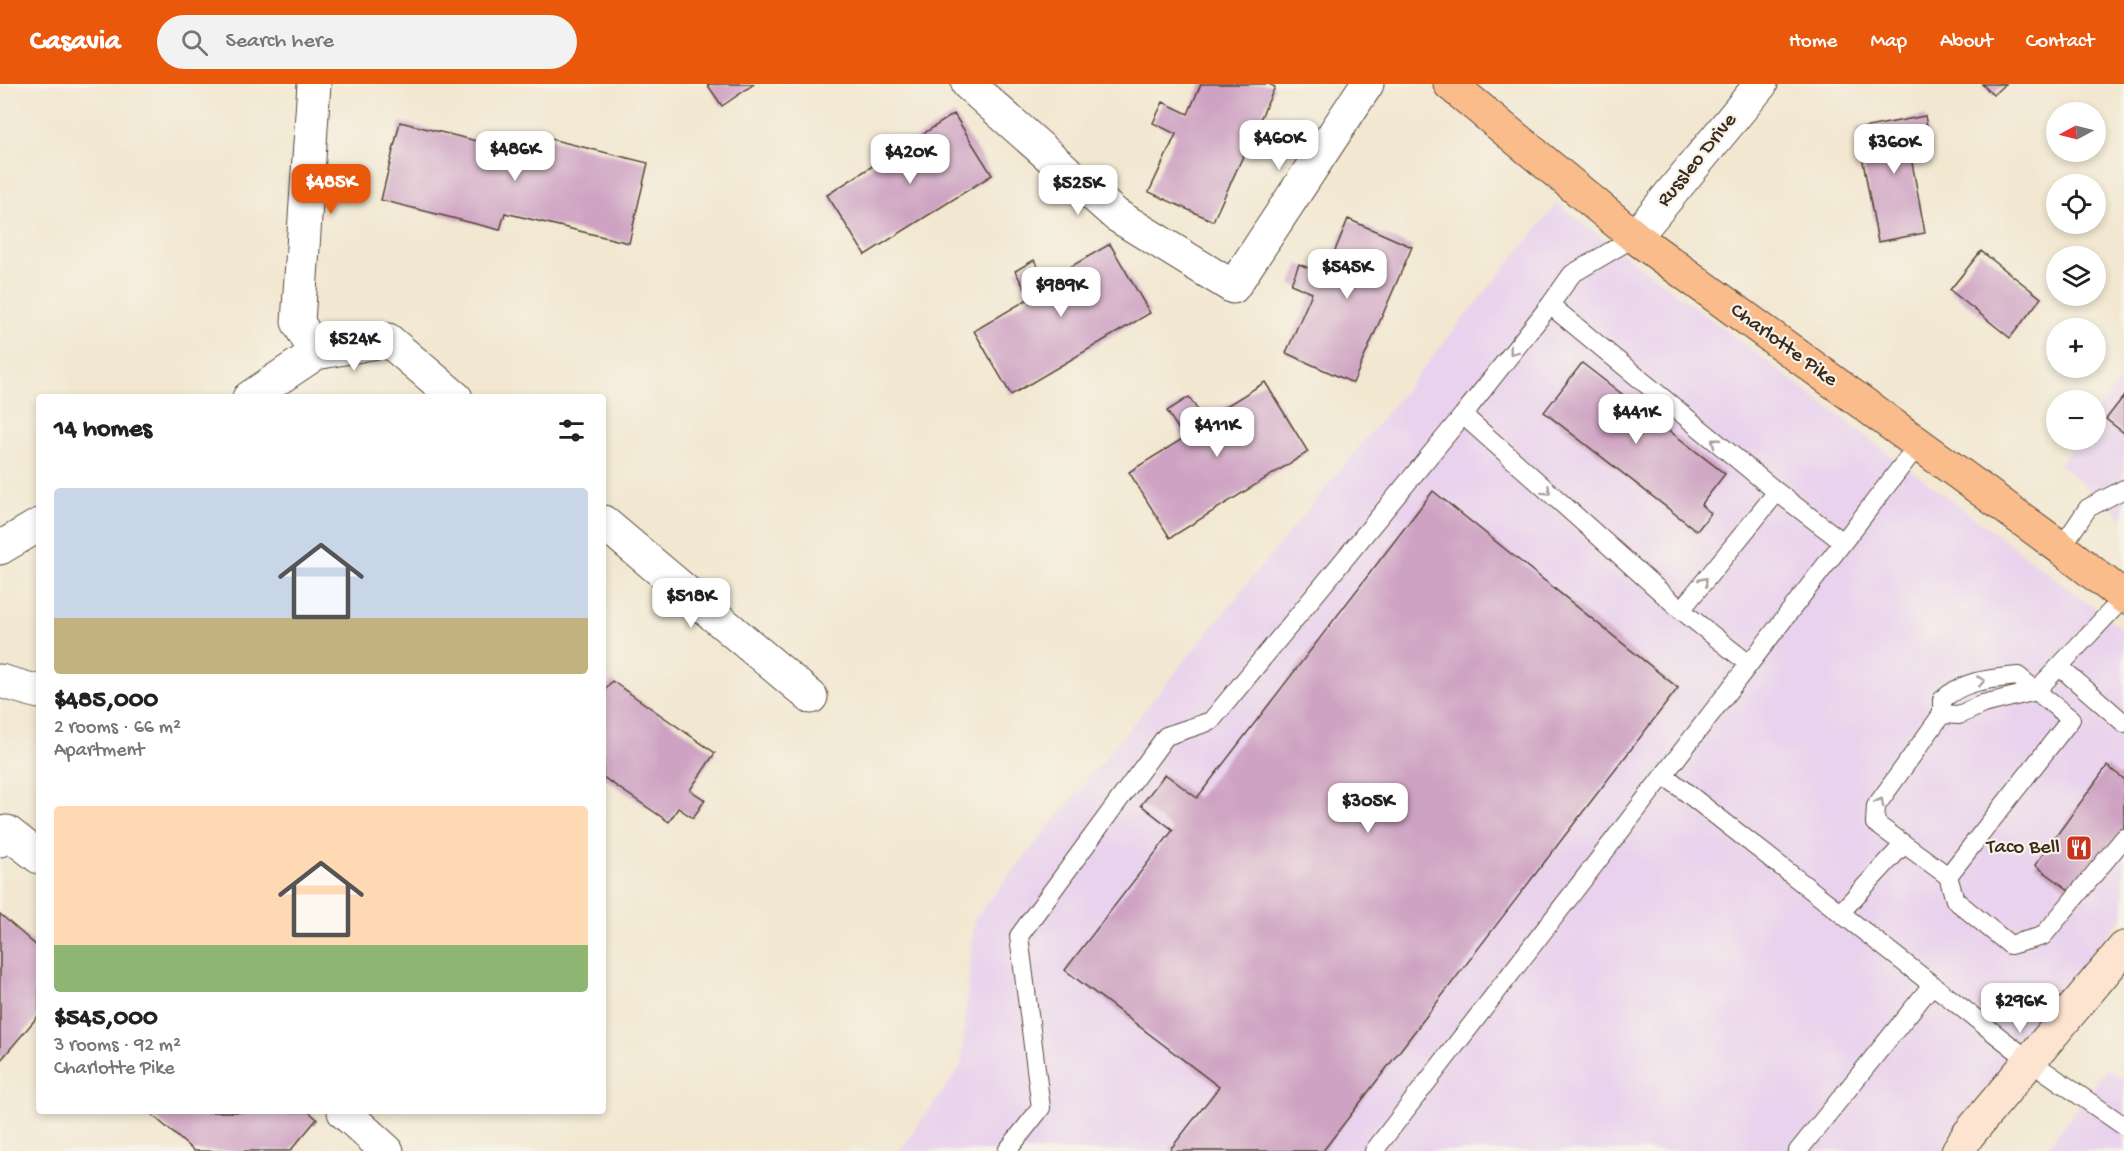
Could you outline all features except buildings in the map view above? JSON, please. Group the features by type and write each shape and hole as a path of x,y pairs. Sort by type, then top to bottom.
{"main road":[{"name":"Charlotte Pike","path":"1450,84 1635,237 2061,548 2124,597"}],"street":[{"path":"314,84 298,322 316,353"},
{"path":"968,84 1116,215 1233,287 1367,84"},
{"name":"Russleo Drive","path":"1635,237 1761,84"},
{"path":"255,394 316,353 388,340 451,394"},
{"path":"606,525 811,697"},
{"path":"0,548 36,527"},
{"path":"0,681 36,691"},
{"path":"0,840 7,832 36,855"},
{"path":"1958,1151 1968,1135 2124,948"},
{"path":"346,1114 387,1151"}],"lane":[{"path":"1007,1151 1041,1108 1019,936 1166,736 1211,721 1463,415 1572,274 1635,237"},
{"path":"1550,305 1777,492 1843,542"},
{"path":"1463,415 1681,610 1749,664"},
{"path":"1374,1151 1918,445"},
{"path":"2061,548 2088,508 2124,489"},
{"path":"1681,610 1777,492"},
{"path":"1942,714 1959,715 1983,704 2036,692 2124,597"},
{"path":"2060,667 2124,723"},
{"path":"1948,876 2072,719 2018,676 1983,679 1968,683 1942,700 1942,714 1876,806 1875,823 1948,876 1955,900 2010,945 2043,936 2124,838"},
{"path":"1664,775 2030,1061 2124,1126"},
{"path":"1839,913 1904,844"},
{"path":"1798,1151 1932,985"}],"shaded area":[{"path":"1557,204 2124,630 2124,915 2001,1067 1941,1151 899,1151 961,1066 974,919"},
{"path":"2124,374 2124,519 2059,464 2070,450 2106,450 2106,399"},
{"path":"2107,1068 2124,1080 2124,1151 2044,1151"}],"place":[{"name":"Taco Bell","path":"2079,848"}]}
